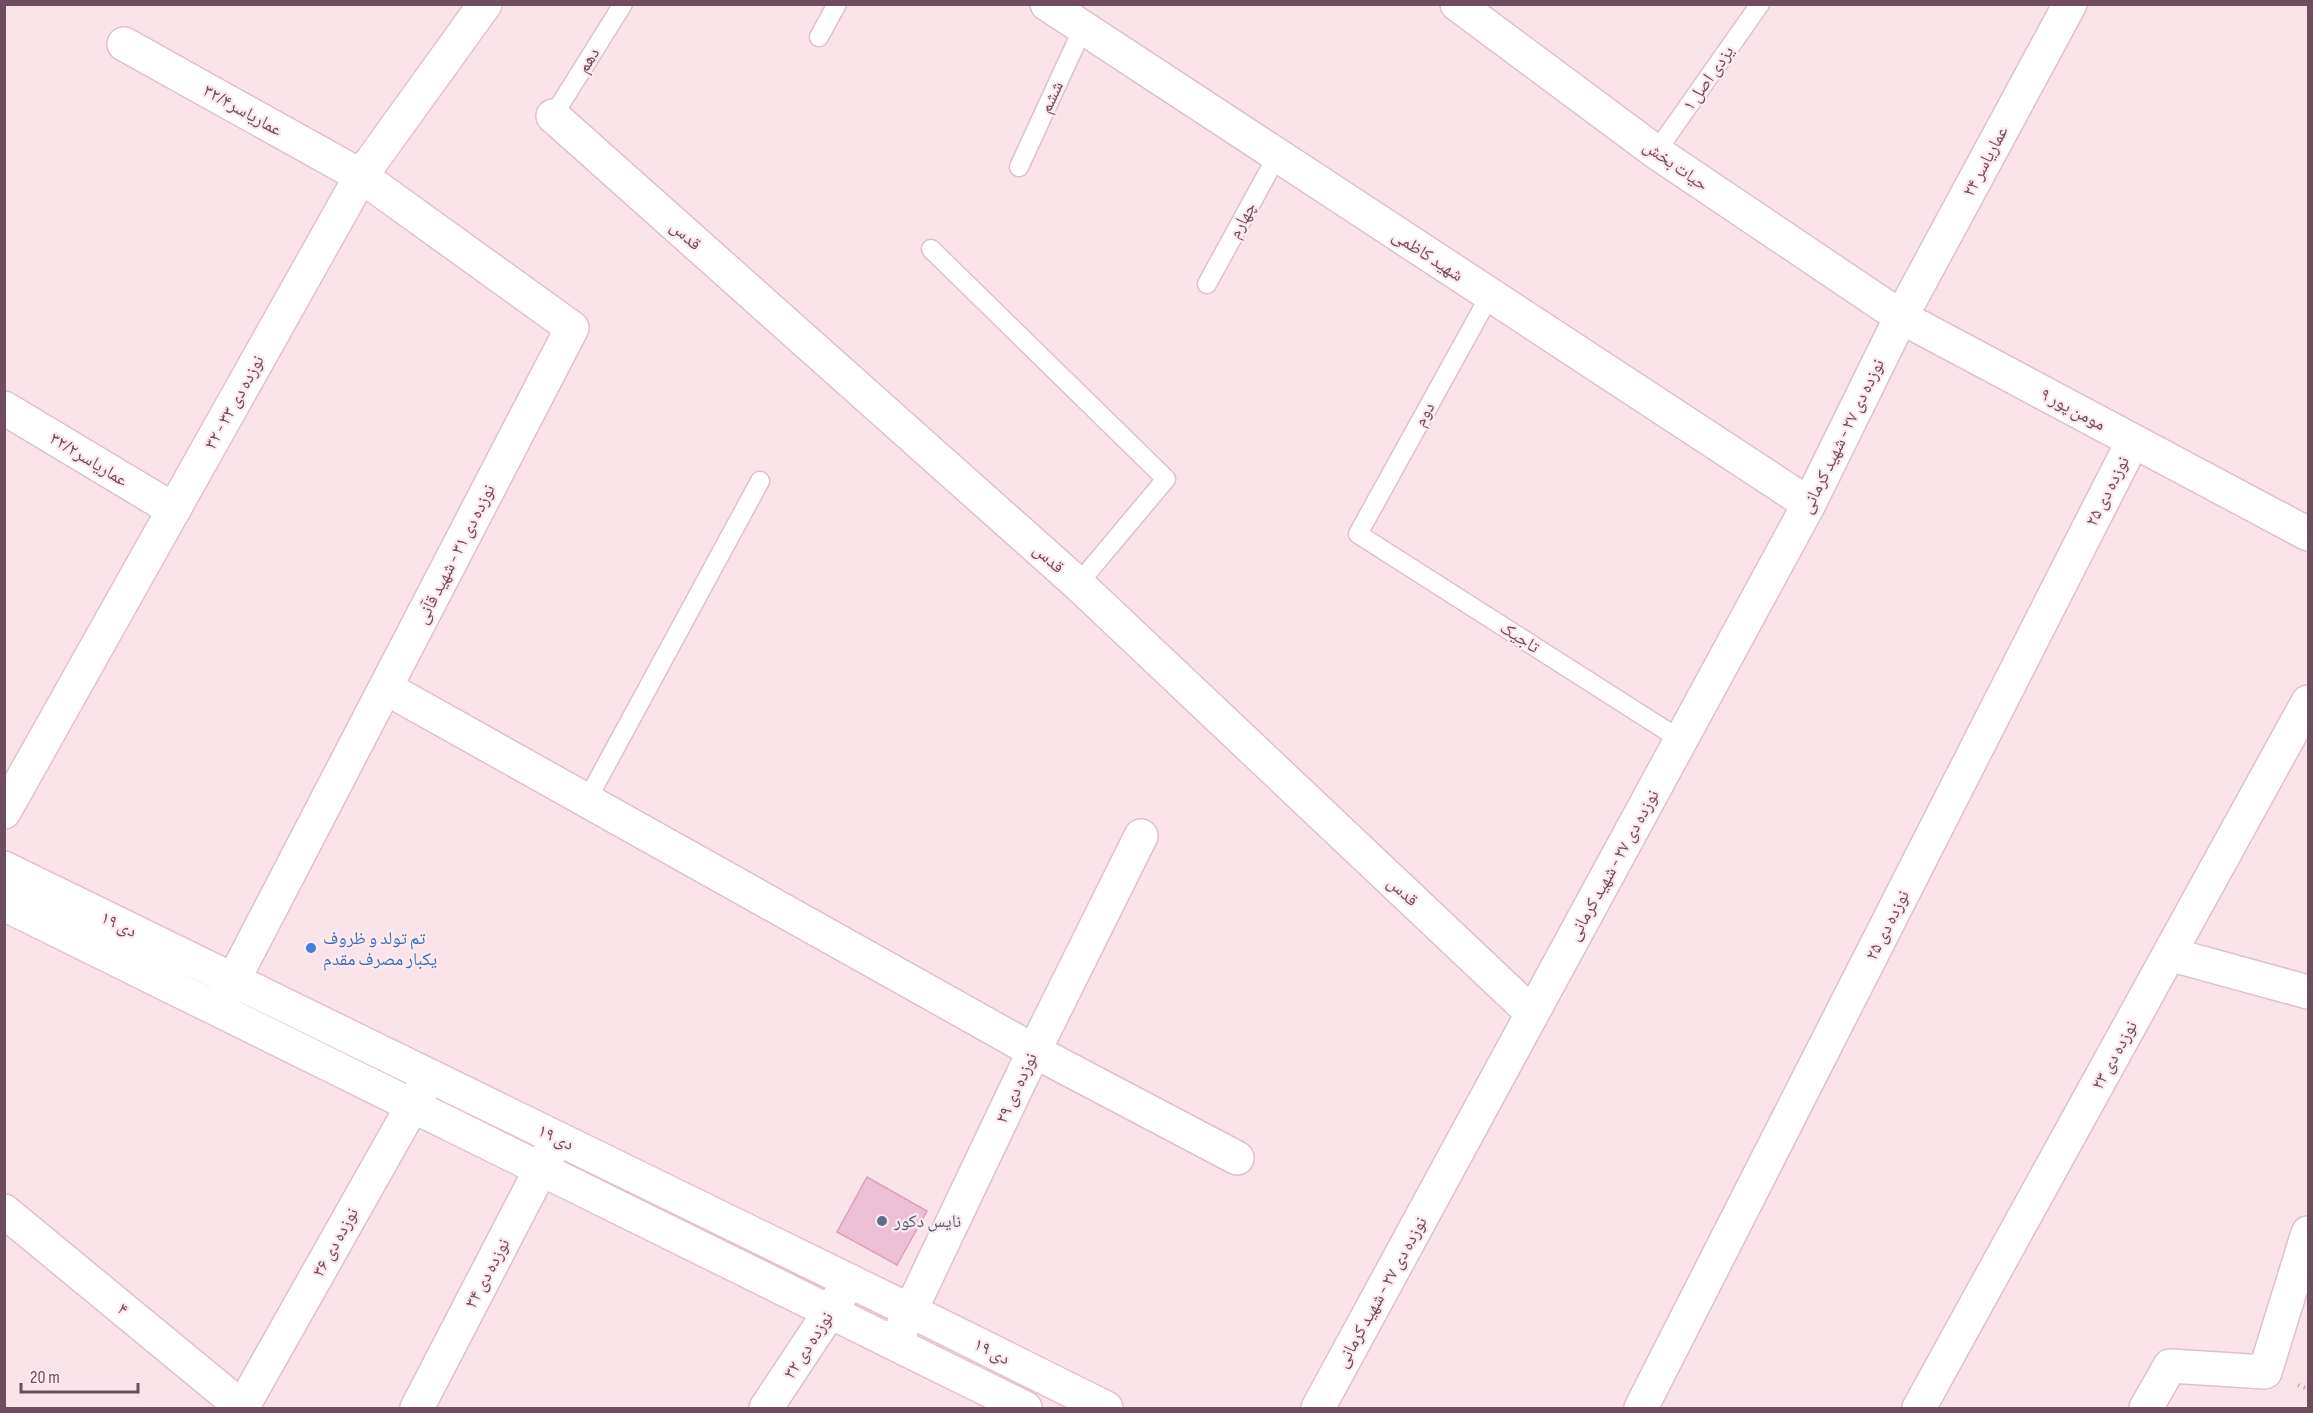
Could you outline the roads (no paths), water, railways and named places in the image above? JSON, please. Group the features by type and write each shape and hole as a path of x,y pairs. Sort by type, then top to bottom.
{"street":[{"name":"۳۲ - نوزده دی ۳۳","path":"4,812 361,176 485,4"},
{"name":"شهید کاظمی","path":"1047,4 1809,504"},
{"name":"حیات بخش","path":"1457,4 1656,152 1901,317"},
{"name":"عماریاسر ۲۴","path":"1901,317 2070,4"},
{"name":"عماریاسر۳۲/۴","path":"124,44 361,176"},
{"name":"قدس","path":"553,116 1078,584 1532,1013"},
{"name":"نوزده دی ۳۱ - شهید قآنی","path":"218,1010 572,328 361,176"},
{"name":"مومن پور ۹","path":"1901,317 2308,534"},
{"name":"نوزده دی ۲۷ - شهید کرمانی","path":"1317,1408 1809,504 1901,317"},
{"name":"عماریاسر۳۲/۲","path":"4,408 174,510"},
{"name":"نوزده دی ۲۵","path":"1641,1408 2133,441"},
{"path":"386,688 1034,1051 1237,1158"},
{"name":"نوزده دی ۲۳","path":"1919,1408 2308,702"},
{"name":"نوزده دی ۲۹","path":"896,1343 1034,1051 1141,836"},
{"name":"۱۹ دی","path":"4,868 1106,1408"},
{"name":"۱۹ دی","path":"4,904 1025,1408"},
{"path":"2169,954 2308,992"},
{"name":"نوزده دی ۳۶","path":"242,1408 430,1076"},
{"name":"نوزده دی ۳۴","path":"417,1408 557,1138"},
{"name":"۴","path":"4,1211 242,1408"},
{"path":"2146,1408 2170,1366 2265,1372 2308,1233"},
{"name":"نوزده دی ۳۲","path":"766,1408 850,1281"}],"lane":[{"name":"دهم","path":"553,116 623,4"},
{"path":"819,36 837,4"},
{"name":"یزدی اصل ۱","path":"1656,152 1760,4"},
{"name":"ششم","path":"1018,166 1083,28"},
{"name":"چهارم","path":"1207,284 1277,156"},
{"path":"931,249 1166,479 1078,584"},
{"name":"دوم","path":"1358,534 1490,295"},
{"path":"587,800 760,481"},
{"name":"تاجیک","path":"1358,534 1681,740"}],"place":[{"name":"تم تولد و ظروف یکبار مصرف مقدم","path":"311,948"},
{"name":"نایس دکور","path":"882,1221"}]}
